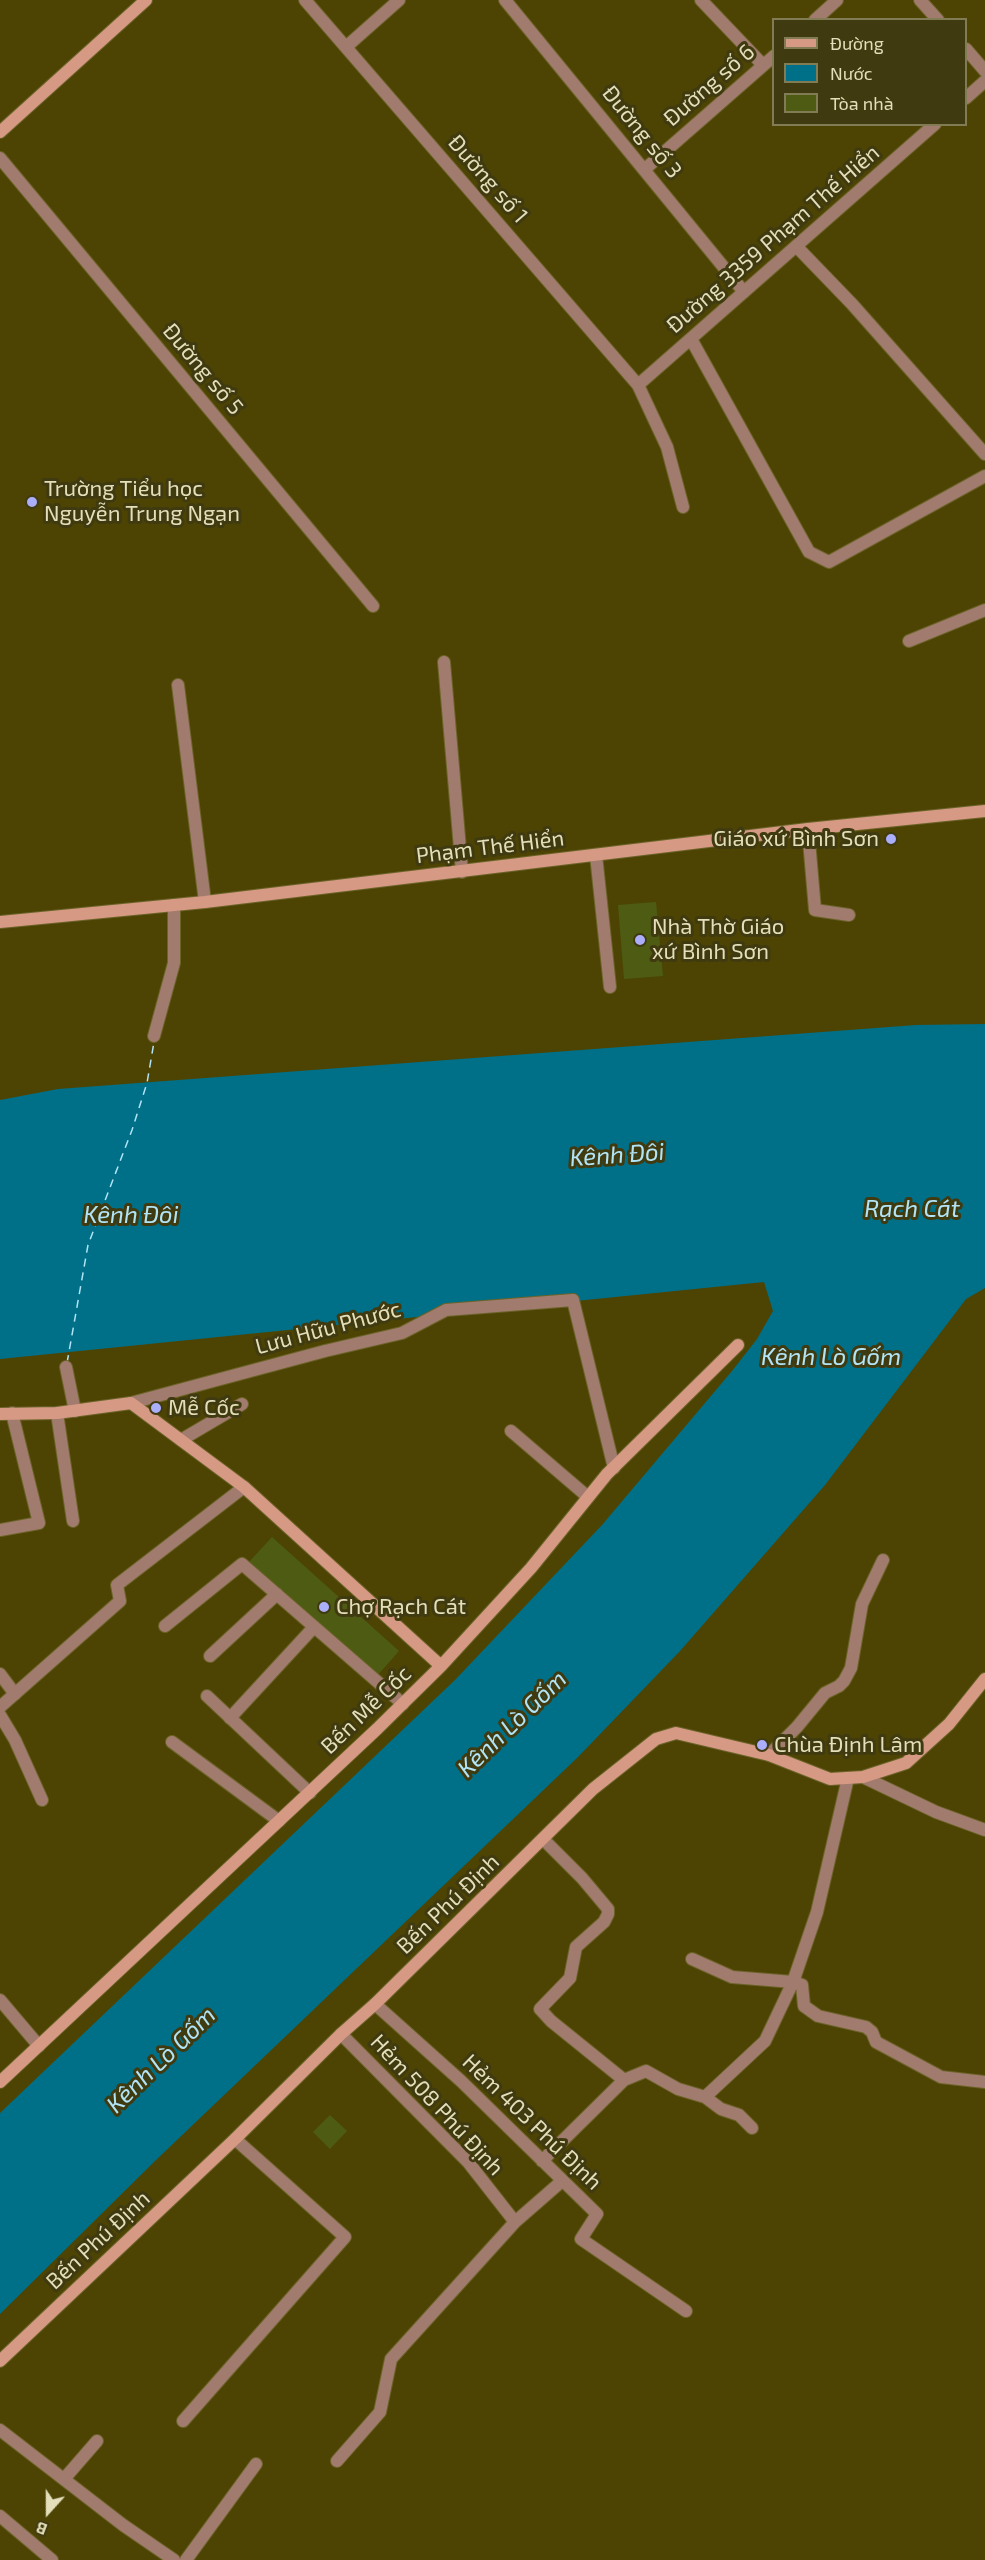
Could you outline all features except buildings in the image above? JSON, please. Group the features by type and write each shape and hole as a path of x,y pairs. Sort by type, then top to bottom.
{"street":[{"path":"0,132 146,0"},
{"name":"Đường số 1","path":"305,0 638,385 667,447 683,507"},
{"path":"346,47 399,0"},
{"name":"Đường số 3","path":"505,0 744,292"},
{"path":"701,0 763,65"},
{"path":"817,18 837,0"},
{"path":"920,0 936,18"},
{"path":"967,50 985,70"},
{"name":"Đường số 6","path":"645,169 772,58"},
{"path":"967,97 985,81"},
{"name":"Đường 3359 Phạm Thế Hiển","path":"638,385 933,126"},
{"name":"Đường số 5","path":"0,158 373,606"},
{"path":"796,246 852,304 985,454"},
{"path":"691,339 809,552 829,562 985,476"},
{"path":"909,641 985,610"},
{"path":"444,662 462,872"},
{"path":"178,685 205,902"},
{"name":"Phạm Thế Hiển","path":"0,922 205,902 808,829 985,811"},
{"path":"808,829 815,910 849,915"},
{"path":"596,855 610,987"},
{"path":"154,1036 174,963 174,904"},
{"name":"Lưu Hữu Phước","path":"6,1414 57,1413 131,1404 325,1351 402,1333 446,1310 573,1300 614,1468"},
{"name":"Bến Mễ Cốc","path":"0,2082 403,1704 531,1568 614,1468 738,1345"},
{"path":"66,1367 75,1411"},
{"path":"131,1404 244,1487 441,1666"},
{"path":"181,1440 242,1404"},
{"path":"57,1413 73,1521"},
{"path":"0,1530 39,1523 6,1414"},
{"path":"511,1431 588,1497"},
{"path":"0,1707 120,1601 117,1585 244,1487"},
{"path":"769,1755 797,1727 825,1693 844,1681 851,1668 862,1604 883,1560"},
{"path":"165,1626 242,1564 403,1704"},
{"path":"210,1656 276,1594"},
{"path":"230,1718 314,1627"},
{"path":"0,1674 15,1694"},
{"name":"Bến Phú Định","path":"0,2361 375,2004 593,1789 656,1739 676,1733 769,1755 830,1779 863,1777 906,1763 949,1724 985,1679"},
{"path":"207,1696 310,1792"},
{"path":"0,1715 15,1740 42,1800"},
{"path":"172,1742 279,1821"},
{"path":"863,1777 936,1812 985,1830"},
{"path":"705,2097 765,2041 793,1982 817,1912 848,1778"},
{"path":"543,1839 582,1878 608,1909 608,1914 604,1923 576,1947 570,1978 540,2009 551,2021 624,2080"},
{"path":"692,1959 732,1977 793,1982 802,1985 804,2006 818,2016 866,2027 872,2032 876,2042 941,2077 985,2082"},
{"path":"0,2000 39,2046"},
{"name":"Hẻm 403 Phú Định","path":"375,2004 461,2081 597,2214 581,2239 686,2311"},
{"name":"Hẻm 508 Phú Định","path":"341,2034 468,2162 515,2222"},
{"path":"543,2162 624,2080 646,2071 678,2089 705,2097 721,2109 739,2115 752,2128"},
{"path":"183,2421 345,2237 235,2139"},
{"path":"337,2461 381,2412 391,2359 515,2222 562,2181"},
{"path":"0,2430 123,2525 174,2560"},
{"path":"64,2479 97,2441"},
{"path":"186,2560 256,2464"},
{"path":"0,2516 52,2560"}],"water":[{"path":"985,1024 985,1288 966,1299 825,1485 680,1651 578,1757 155,2161 0,2314 0,2113 455,1680 602,1525 732,1371 757,1339 773,1311 764,1282 0,1359 0,1100 58,1089 916,1025"}],"ferry route":[{"path":"67,1363 88,1245 132,1130 147,1083 154,1042"}],"place":[{"name":"Trường Tiểu học Nguyễn Trung Ngạn","path":"32,502"},
{"name":"Giáo xứ Bình Sơn","path":"891,839"},
{"name":"Nhà Thờ Giáo xứ Bình Sơn","path":"640,940"},
{"name":"Mễ Cốc","path":"156,1408"},
{"name":"Chợ Rạch Cát","path":"324,1607"},
{"name":"Chùa Định Lâm","path":"762,1745"}],"water label":[{"name":"Kênh Đôi","path":"617,1155"},
{"name":"Rạch Cát","path":"912,1209"},
{"name":"Kênh Đôi","path":"131,1215"},
{"name":"Kênh Lò Gốm","path":"831,1357"},
{"name":"Kênh Lò Gốm","path":"512,1724"},
{"name":"Kênh Lò Gốm","path":"161,2060"}]}
